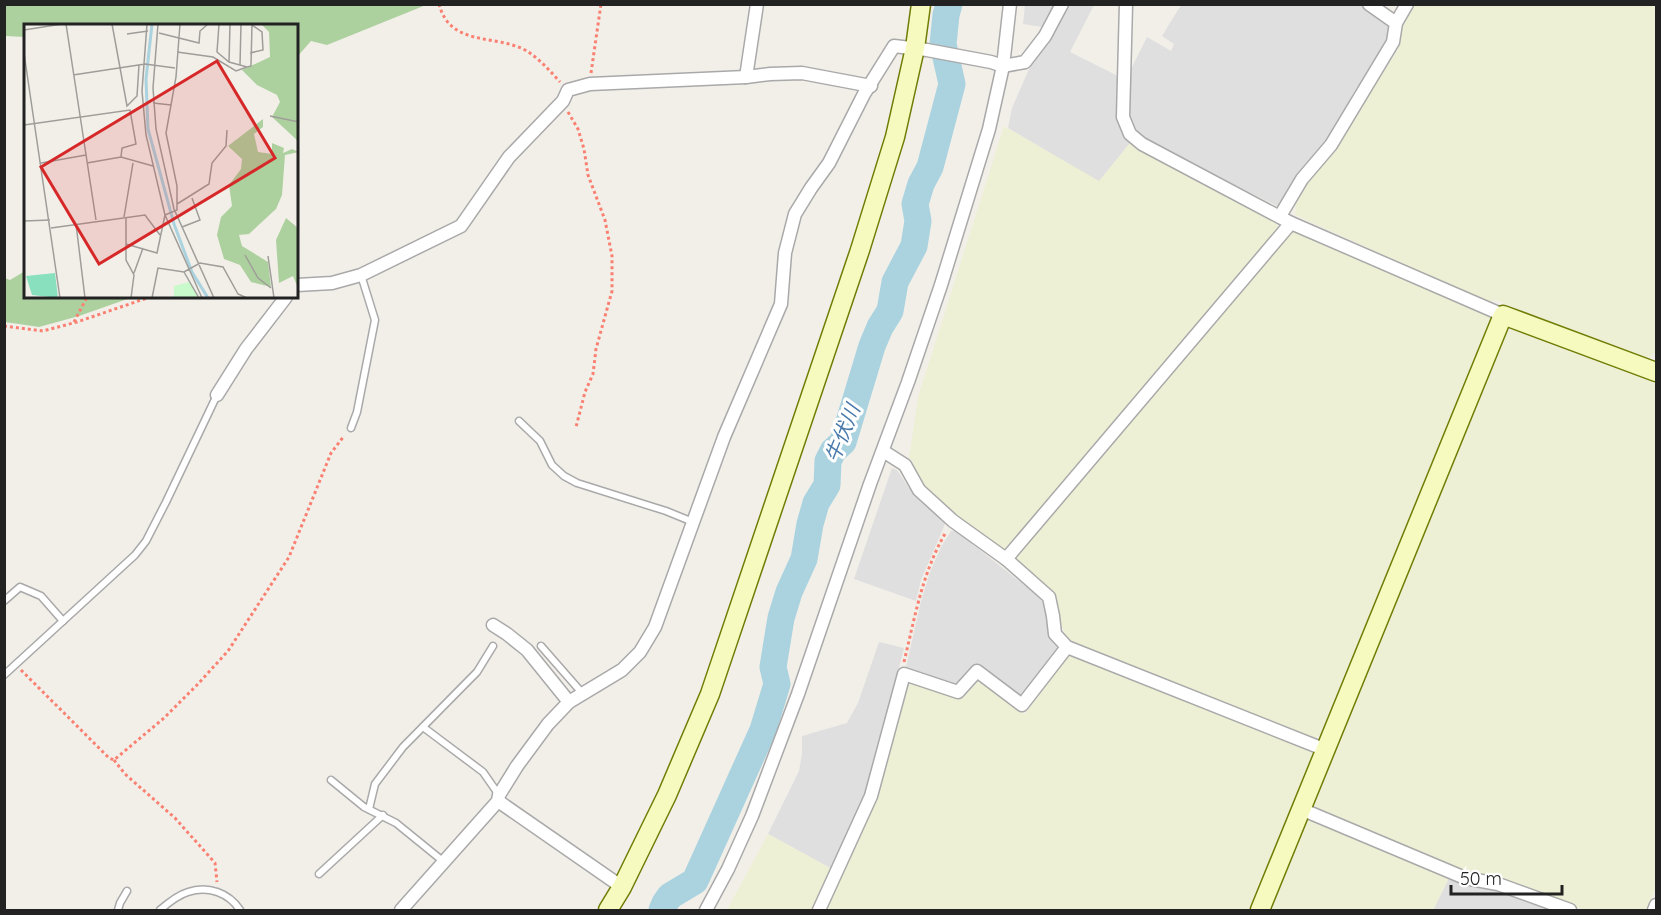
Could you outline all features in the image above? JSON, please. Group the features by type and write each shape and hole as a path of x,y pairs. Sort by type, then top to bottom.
{"street":[{"path":"746,77 758,4"},
{"path":"608,910 622,887 667,795 710,694 860,250 895,137 921,49 921,4"},
{"path":"706,910 728,869 756,804 798,694 941,285 989,129 997,64 1010,4"},
{"path":"401,910 498,798 517,766 548,724 569,702 622,670 639,652 655,627 724,437 782,304 785,253 795,214 829,163 864,94 894,46 997,64 1025,62 1045,36 1062,4"},
{"path":"1125,4 1123,117 1130,134 1142,144 1285,219 1503,315 1656,372"},
{"path":"1369,4 1396,23"},
{"path":"1006,560 1285,219 1302,179 1331,145 1393,42 1396,23 1407,4"},
{"path":"298,285 332,284 361,275 461,226 509,158 566,96 590,84 802,73 871,86"},
{"path":"217,395 246,350 285,298"},
{"path":"1260,910 1503,315"},
{"path":"883,451 905,465 920,490 953,520 1006,560 1049,597 1055,634 1067,647 1326,750"},
{"path":"493,625 527,650 569,702"},
{"path":"819,910 871,796 904,674 958,692 977,671 1022,705 1067,647"},
{"path":"498,798 622,887"},
{"path":"1301,809 1465,878 1498,884 1570,910"},
{"path":"1654,910 1656,905"}],"lane":[{"path":"351,428 357,412 375,320 361,275"},
{"path":"4,675 135,555 146,541 217,395"},
{"path":"519,422 540,441 552,465 564,476 577,483 666,511 693,522"},
{"path":"4,601 20,587 41,596 63,621"},
{"path":"369,809 375,784 404,747 477,672 493,646"},
{"path":"541,646 583,694"},
{"path":"423,727 483,772 498,798"},
{"path":"331,780 364,807 383,815 396,824 444,862"},
{"path":"319,874 383,815"},
{"path":"160,910 172,900 188,892 201,890 226,895 240,910"},
{"path":"118,910 127,891"}],"path":[{"path":"439,4 450,26 465,35 522,49 538,58 566,96 570,117 578,129 588,175 605,220 612,256 612,291 596,349 593,374 585,392 576,427"},
{"path":"590,84 601,4"},
{"path":"74,323 86,298"},
{"path":"4,326 43,331 147,298"},
{"path":"114,760 164,718 228,651 289,557 331,453 351,428"},
{"path":"904,674 903,669 922,584 938,546 953,520"},
{"path":"16,665 109,758 114,760 125,774 175,818 215,863 217,882 214,891"}],"shaded area":[{"path":"1025,5 1055,5 1043,27 1023,24"},
{"path":"1067,5 1094,5 1070,52 1120,77 1119,114 1122,131 1130,143 1099,182 1008,128 1012,108 1033,60"},
{"path":"1181,5 1361,5 1389,25 1387,43 1367,76 1355,90 1332,134 1298,173 1279,207 1165,150 1136,132 1127,118 1128,75 1147,37 1171,51 1174,44 1162,36"},
{"path":"892,468 897,470 908,487 945,520 921,580 916,601 854,579"},
{"path":"951,531 956,531 1039,597 1048,610 1050,639 1057,648 1056,653 1023,696 1020,697 993,675 975,665 958,687 906,667 930,572"},
{"path":"879,642 904,648 863,802 832,869 768,834 799,771 802,736 847,723 858,703"},
{"path":"1449,878 1495,890 1552,910 1433,910"}],"green space":[{"path":"5,4 426,5 327,45 311,41 298,56 298,24 24,24 24,37 5,36"},
{"path":"1415,5 1656,5 1656,353 1643,361 1496,300 1488,302 1295,215 1296,202 1305,187 1341,142 1397,51 1404,24"},
{"path":"1004,126 1099,181 1130,143 1274,220 1279,228 1006,550 1001,550 941,502 921,482 909,458 918,397"},
{"path":"1298,231 1493,316 1324,733 1312,739 1077,645 1066,636 1061,625 1057,599 1051,590 1015,561 1016,555 1288,234"},
{"path":"24,272 24,298 130,298 39,327 5,322 5,278 10,280"},
{"path":"1515,328 1656,383 1656,886 1647,910 1585,910 1495,876 1468,873 1318,810 1312,801 1506,332"},
{"path":"1069,655 1076,655 1309,751 1314,756 1250,910 827,910 847,860 874,804 907,687 912,682 958,698 964,697 977,682 982,683 1025,714"},
{"path":"1308,818 1449,878 1433,910 1269,910"},
{"path":"768,834 832,869 813,910 727,910"}],"waterway":[{"name":"牛伏川","path":"662,910 670,896 695,881 763,730 777,684 773,667 781,618 789,592 804,559 816,503 827,485 828,461 833,451 843,442 872,346 890,311 895,282 914,246 918,221 915,204 921,184 930,167 952,84 943,44 949,4"}]}
